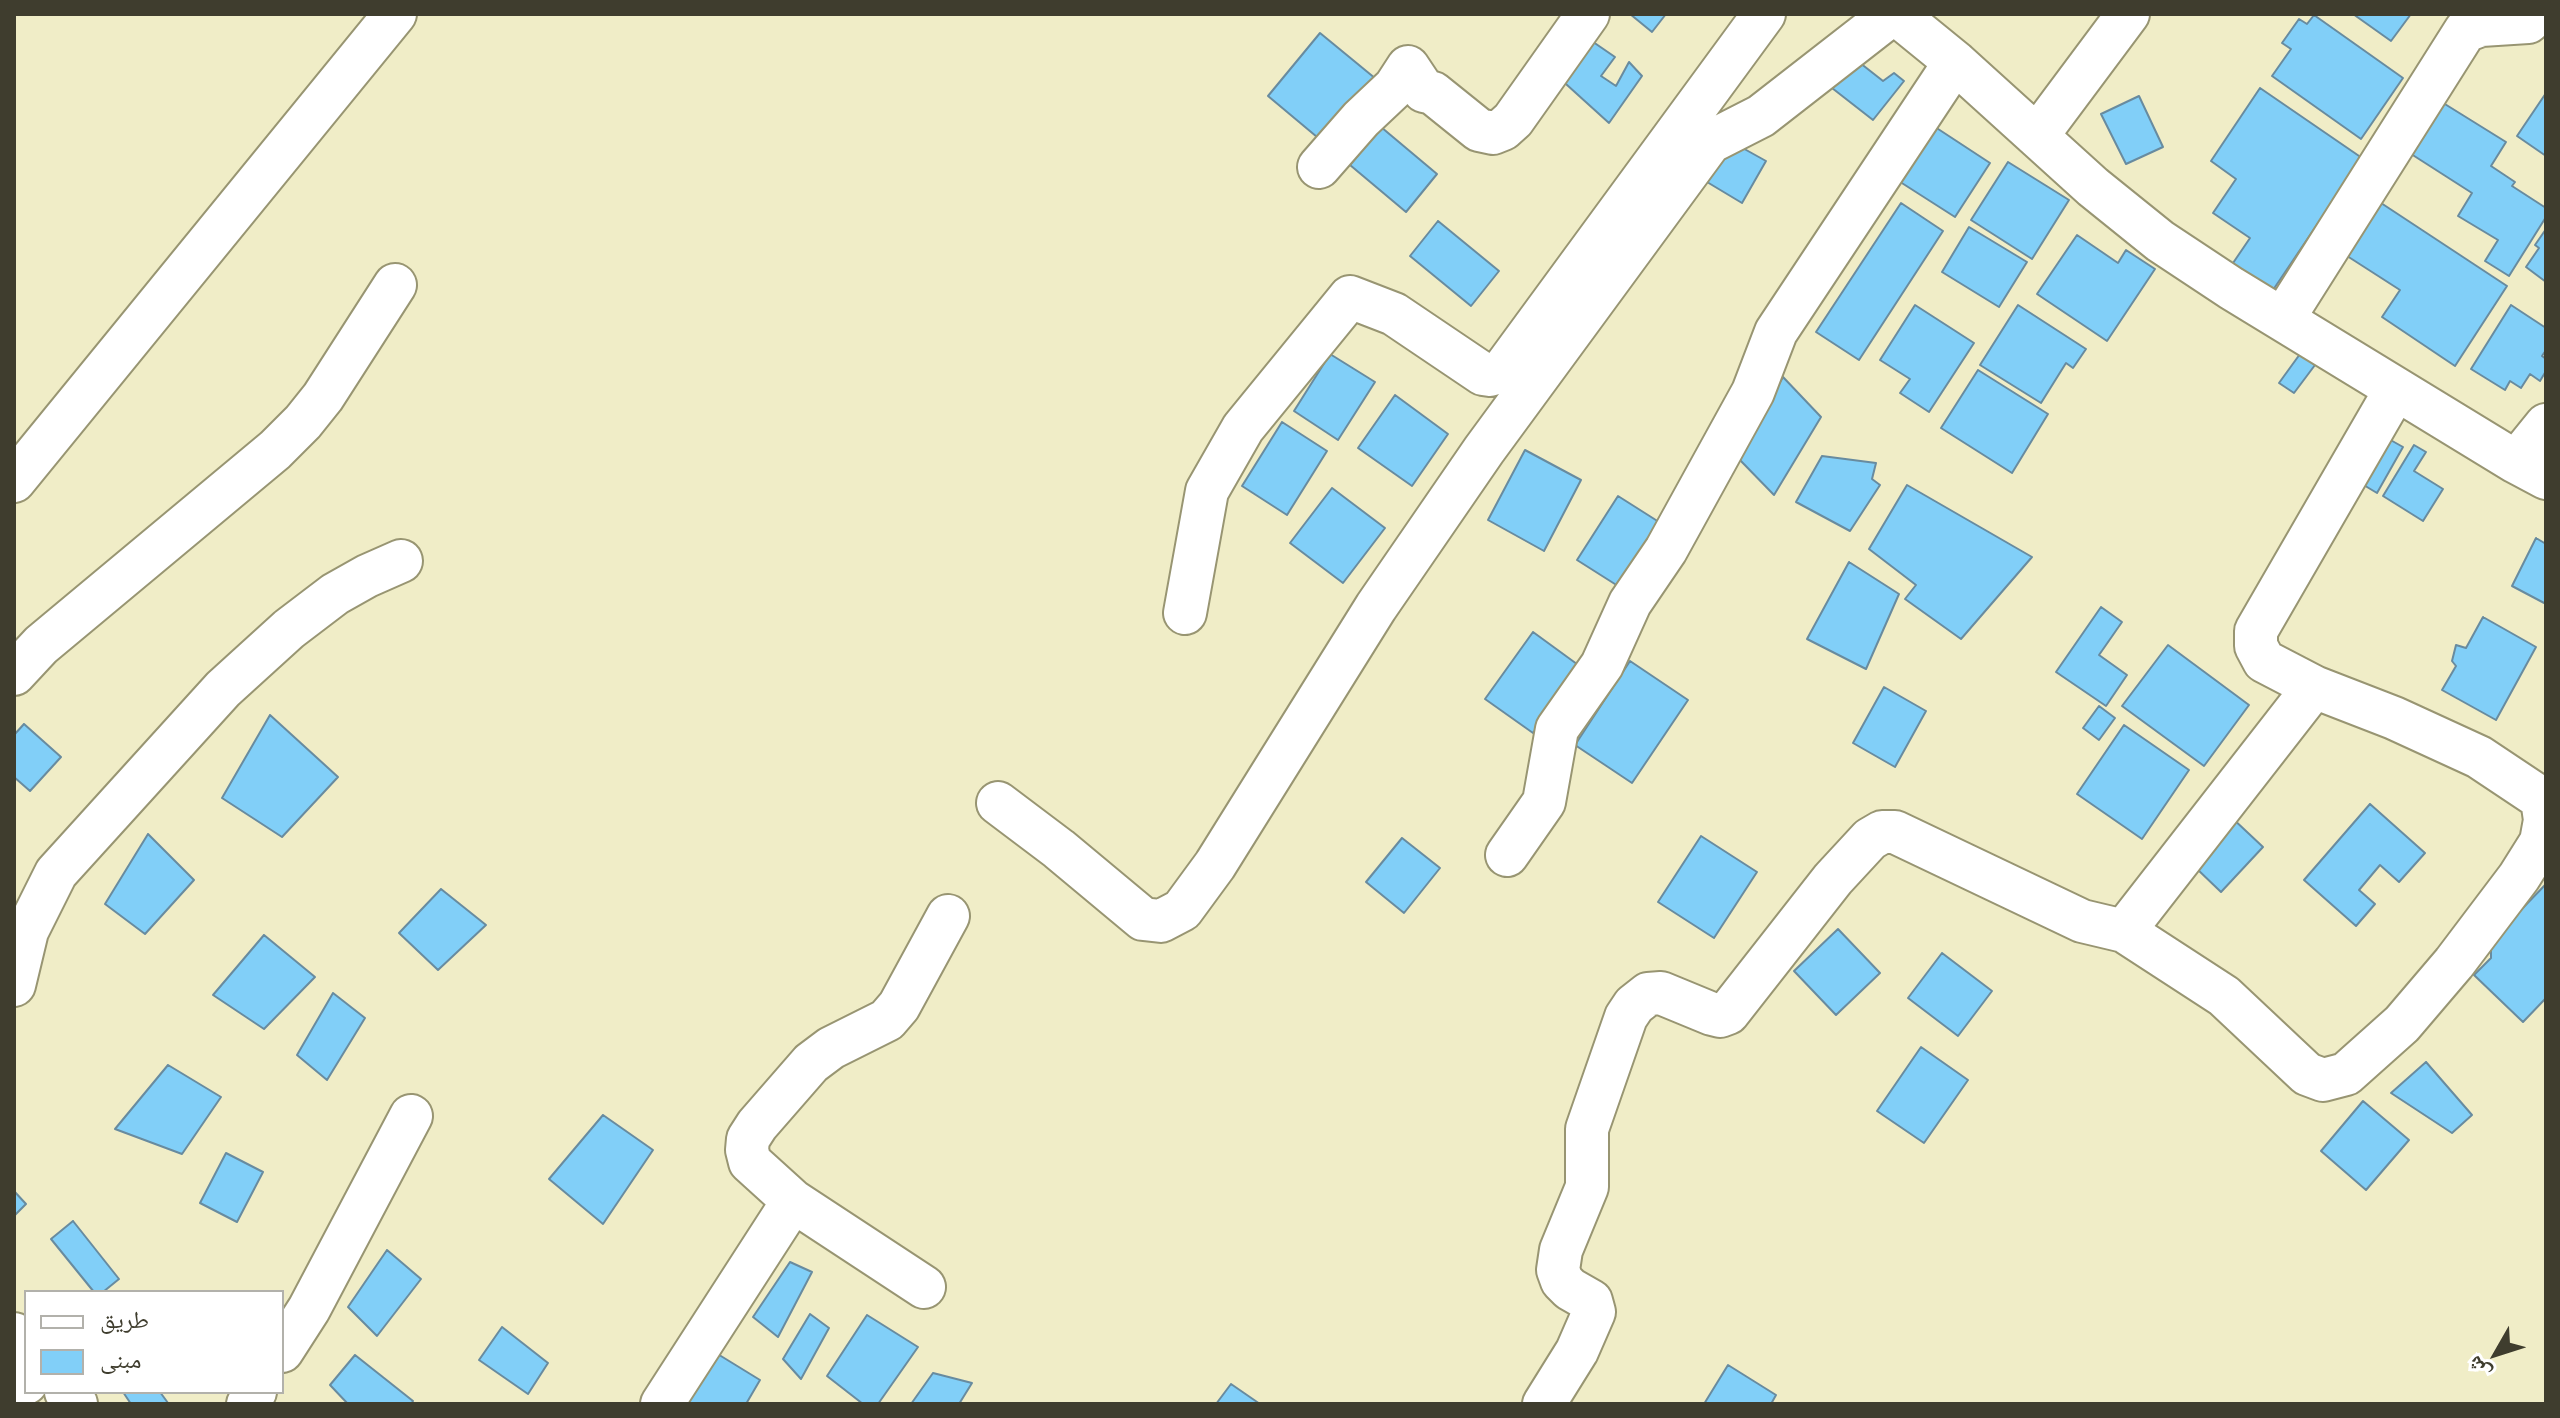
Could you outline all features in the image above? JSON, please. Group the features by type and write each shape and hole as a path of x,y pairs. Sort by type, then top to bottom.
{"street":[{"path":"14,481 395,14"},
{"path":"1319,167 1361,119 1395,87 1408,67 1424,91 1433,93 1479,130 1493,133 1503,129 1513,120 1588,14"},
{"path":"1185,613 1207,491 1243,428 1350,297 1394,314 1483,374 1503,370 1764,14"},
{"path":"998,803 1143,919 1161,921 1182,910 1215,865 1376,607 1484,450 1710,142 1761,116 1894,14 1955,62 2093,187 2160,241 2283,319 2531,470 2546,425"},
{"path":"2037,136 2128,14"},
{"path":"2283,319 2465,31 2481,25 2528,22 2537,14"},
{"path":"1507,855 1544,802 1557,729 1602,665 1630,603 1666,550 1753,392 1776,332 1955,62"},
{"path":"14,674 41,645 275,450 303,422 323,397 395,285"},
{"path":"1544,1404 1577,1351 1594,1312 1591,1301 1570,1289 1562,1281 1558,1270 1561,1250 1587,1187 1587,1129 1626,1017 1634,1005 1648,994 1661,993 1712,1014 1720,1016 1728,1013 1833,879 1870,839 1882,832 1895,832 2082,921 2124,931 2224,996 2307,1074 2323,1080 2346,1074 2402,1024 2454,963 2519,877 2541,842 2545,820 2542,799 2479,757 2394,718 2314,687 2264,661 2256,646 2256,631 2396,389"},
{"path":"14,985 27,931 56,873 202,712 223,689 312,612 356,582 401,561"},
{"path":"2124,931 2314,687"},
{"path":"924,1287 793,1201 750,1162 747,1150 748,1139 757,1125 811,1063 831,1048 887,1020 899,1006 948,916"},
{"path":"284,1348 309,1309 411,1116"},
{"path":"662,1404 793,1201"}],"building":[{"path":"1630,14 1666,14 1652,32"},
{"path":"2353,14 2411,14 2391,41"},
{"path":"2314,15 2403,78 2361,139 2272,76 2291,49 2282,43 2299,19 2307,24"},
{"path":"1320,33 1376,79 1323,142 1268,96"},
{"path":"1583,35 1615,57 1601,76 1616,86 1629,62 1642,76 1609,123 1556,75"},
{"path":"1855,59 1883,81 1894,73 1904,81 1873,120 1832,88"},
{"path":"2260,88 2362,158 2271,293 2231,266 2250,238 2213,213 2236,179 2211,161"},
{"path":"2546,93 2546,156 2517,136"},
{"path":"2139,96 2163,147 2126,164 2101,114"},
{"path":"2440,101 2506,142 2491,166 2515,182 2512,186 2546,208 2546,217 2509,276 2485,261 2498,240 2458,216 2472,193 2408,152"},
{"path":"1929,123 1990,163 1955,217 1894,178"},
{"path":"1381,127 1437,174 1406,212 1350,165"},
{"path":"1730,141 1766,161 1742,203 1697,176"},
{"path":"2008,162 2069,200 2032,259 1971,220"},
{"path":"2378,201 2507,286 2455,366 2382,317 2400,290 2344,254"},
{"path":"1901,203 1943,231 1859,360 1816,332"},
{"path":"1438,221 1499,271 1471,306 1410,256"},
{"path":"1969,227 2027,262 1999,307 1942,272"},
{"path":"2546,229 2546,282 2526,267 2539,248 2535,245"},
{"path":"2077,235 2118,263 2126,250 2155,269 2107,341 2037,294"},
{"path":"1915,305 1974,343 1929,412 1900,393 1910,379 1880,360"},
{"path":"2018,305 2086,349 2073,368 2066,363 2041,403 1980,365"},
{"path":"2511,305 2546,328 2546,350 2542,356 2546,359 2546,371 2540,381 2530,374 2521,388 2510,381 2505,390 2471,369"},
{"path":"1330,354 1375,382 1338,440 1294,411"},
{"path":"2300,354 2315,365 2294,393 2279,383"},
{"path":"1978,370 2048,414 2012,473 1941,428"},
{"path":"1783,377 1821,417 1774,495 1738,458"},
{"path":"1395,395 1448,434 1412,486 1358,448"},
{"path":"1282,422 1327,451 1287,515 1242,486"},
{"path":"2378,433 2403,447 2377,493 2352,478"},
{"path":"2414,445 2426,452 2414,471 2443,489 2423,521 2383,496"},
{"path":"1525,450 1581,480 1544,551 1488,520"},
{"path":"1822,456 1876,463 1872,479 1880,485 1850,531 1796,502"},
{"path":"1907,485 2032,557 1961,639 1905,599 1916,585 1869,549"},
{"path":"1332,488 1385,528 1343,583 1290,543"},
{"path":"1618,496 1659,522 1618,586 1577,560"},
{"path":"2536,538 2546,544 2546,604 2512,586"},
{"path":"1849,562 1899,594 1866,669 1807,639"},
{"path":"2101,607 2122,622 2099,655 2127,675 2106,706 2056,672"},
{"path":"2483,617 2536,647 2496,720 2442,690 2456,666 2452,661 2456,645 2466,648"},
{"path":"1533,632 1581,667 1533,733 1485,699"},
{"path":"2168,645 2249,705 2204,766 2122,706"},
{"path":"1630,661 1688,700 1632,783 1575,745"},
{"path":"1884,687 1926,711 1895,767 1853,743"},
{"path":"2099,706 2115,718 2099,740 2083,728"},
{"path":"270,715 338,777 282,837 222,798"},
{"path":"24,724 61,757 30,791 14,777 14,735"},
{"path":"2124,725 2189,770 2142,839 2077,794"},
{"path":"2370,804 2425,853 2399,882 2380,865 2359,890 2375,904 2356,926 2304,880"},
{"path":"2230,816 2263,847 2221,892 2195,867"},
{"path":"148,834 194,880 145,934 105,904"},
{"path":"1701,836 1757,872 1714,938 1658,902"},
{"path":"1402,838 1440,868 1404,913 1366,882"},
{"path":"2546,884 2546,998 2523,1022 2474,975 2491,958 2491,941"},
{"path":"441,889 486,925 438,970 399,933"},
{"path":"1838,929 1880,973 1836,1015 1794,971"},
{"path":"264,935 315,977 264,1029 213,995"},
{"path":"1942,953 1992,991 1958,1036 1908,998"},
{"path":"333,993 365,1018 327,1080 297,1055"},
{"path":"1921,1047 1968,1080 1924,1143 1877,1111"},
{"path":"2426,1062 2472,1115 2452,1133 2391,1093"},
{"path":"168,1065 221,1097 182,1154 115,1129"},
{"path":"2363,1101 2409,1140 2366,1190 2321,1151"},
{"path":"603,1115 653,1150 603,1224 549,1179"},
{"path":"226,1153 263,1172 237,1222 200,1203"},
{"path":"14,1191 26,1204 14,1216"},
{"path":"73,1221 119,1279 105,1290 92,1290 51,1239"},
{"path":"387,1250 421,1279 377,1336 348,1307"},
{"path":"790,1262 812,1272 778,1337 753,1317"},
{"path":"810,1314 829,1328 801,1379 783,1359"},
{"path":"867,1315 918,1347 878,1404 863,1404 827,1376"},
{"path":"502,1327 548,1363 528,1394 479,1360"},
{"path":"703,1345 760,1380 746,1404 685,1404"},
{"path":"355,1355 413,1401 411,1404 348,1404 330,1385"},
{"path":"1728,1365 1776,1395 1771,1404 1704,1404"},
{"path":"933,1373 972,1383 959,1404 911,1404"},
{"path":"1231,1384 1260,1404 1216,1404"},
{"path":"124,1394 161,1394 168,1403 131,1404"}]}
